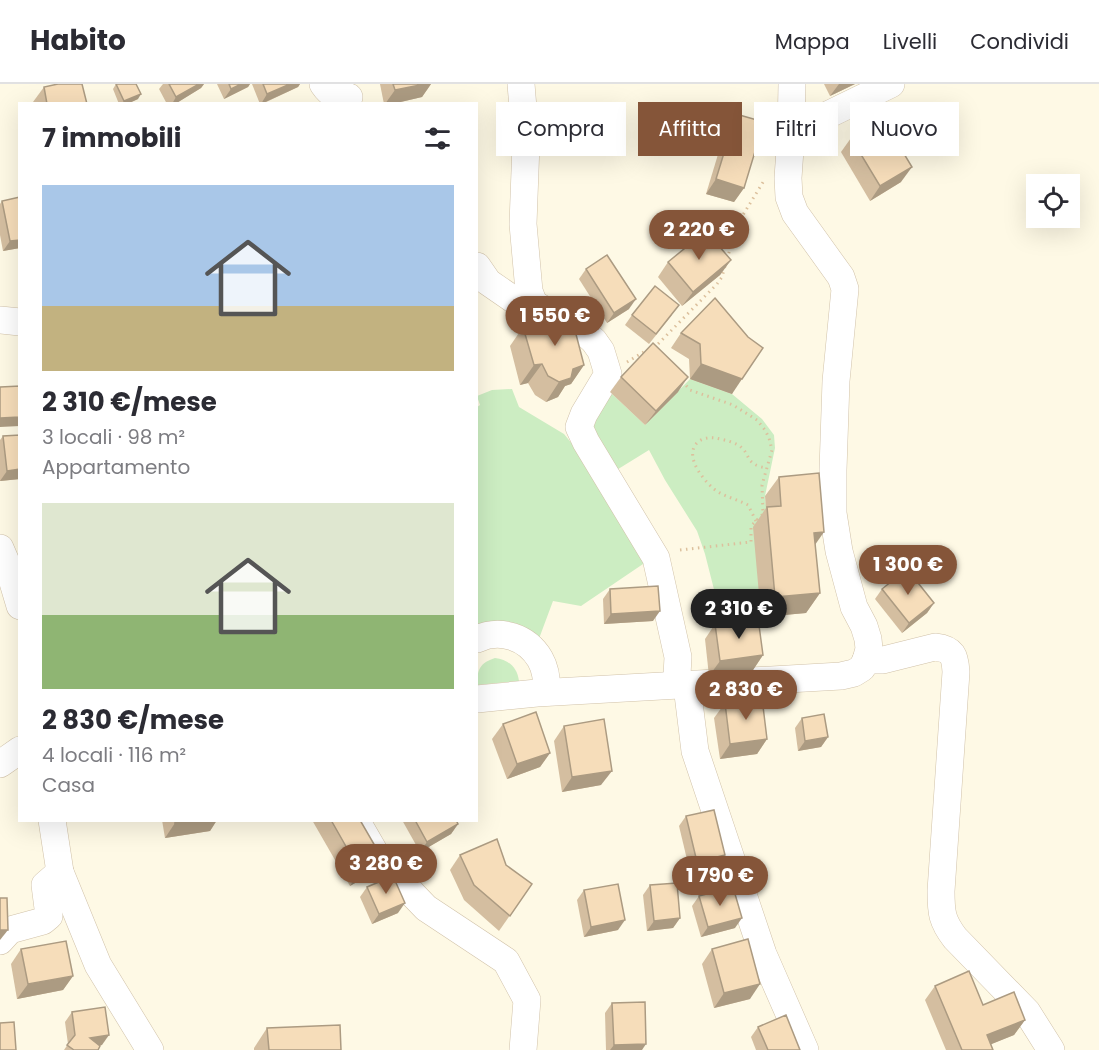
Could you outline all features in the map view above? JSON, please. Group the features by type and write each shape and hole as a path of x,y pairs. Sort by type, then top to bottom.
{"street":[{"path":"323,84 335,96 349,95"},
{"path":"521,84 526,144 523,224 530,291 534,304"},
{"path":"792,84 792,102"},
{"path":"838,110 891,84"},
{"path":"478,699 547,692 841,676 854,674 862,668 869,649 868,639 854,607 839,550 833,513 836,381 845,289 841,277 795,213 789,197 790,156"},
{"path":"478,267 488,282 517,302 534,304 583,331 594,341 600,351 608,374 584,414 579,427 656,558 678,657 677,675 688,694 695,751 763,954 805,1050"},
{"path":"0,320 18,322"},
{"path":"0,548 18,599"},
{"path":"478,638 485,635 501,634 517,638 531,647 541,660 546,675 547,692"},
{"path":"866,660 883,660 935,647 950,651 955,659 941,891 941,908 945,925 1026,1012 1051,1050"},
{"path":"0,764 18,751"},
{"path":"52,822 60,872 98,965 150,1050"},
{"path":"357,822 378,858 426,908 506,961 528,1000 523,1050"},
{"path":"0,941 10,930 44,921 49,916 45,885 60,872"}],"path":[{"path":"608,374 658,344 717,284 722,277 738,223 766,176"},
{"path":"675,373 690,390 733,405 757,420 769,438 771,450 762,485 763,514 751,526 751,542 680,550"},
{"path":"756,521 748,505 716,491 706,481 693,459 692,450 701,439 714,438 739,446 744,449 753,464 766,468"}],"green space":[{"path":"690,379 732,394 762,419 774,435 775,448 765,496 768,525 761,617 722,621 697,531 649,450 615,471 589,425 610,392 645,425"},
{"path":"512,389 519,407 564,434 646,562 581,606 553,601 537,644 478,631 478,406 480,405 478,396 492,390"},
{"path":"495,658 504,660 512,665 519,681 478,685 480,667"}],"building":[{"path":"58,84 82,84 86,102 47,102 44,87"},
{"path":"116,84 136,84 141,94 124,101"},
{"path":"169,84 199,84 176,97"},
{"path":"229,84 241,84 231,89"},
{"path":"263,84 290,84 267,94"},
{"path":"393,84 425,84 395,90"},
{"path":"742,116 754,119 754,155 744,188 716,179 723,156 742,156"},
{"path":"862,156 905,156 912,167 880,186"},
{"path":"18,197 18,240 10,241 2,201"},
{"path":"706,231 731,260 693,292 668,262"},
{"path":"607,255 636,299 614,313 586,269"},
{"path":"655,286 679,305 656,334 632,315"},
{"path":"715,298 748,337 763,348 742,379 701,364 700,344 681,333"},
{"path":"571,315 584,365 573,369 571,378 559,382 548,376 542,364 534,365 523,327"},
{"path":"653,343 688,377 656,411 621,377"},
{"path":"18,386 18,417 0,418 0,387"},
{"path":"18,435 18,469 7,471 3,436"},
{"path":"819,473 824,532 814,533 820,593 775,597 767,507 781,506 779,477"},
{"path":"907,569 934,603 909,623 882,589"},
{"path":"658,586 660,611 611,614 610,589"},
{"path":"758,618 763,655 720,661 715,624"},
{"path":"762,698 767,739 730,744 725,703"},
{"path":"536,712 550,753 517,764 503,724"},
{"path":"824,714 828,737 805,741 802,718"},
{"path":"604,719 612,771 572,777 564,726"},
{"path":"714,810 725,855 697,862 686,816"},
{"path":"332,822 361,822 382,858 360,871"},
{"path":"416,822 457,822 458,824 427,842"},
{"path":"497,839 506,865 532,884 510,916 474,885 460,855"},
{"path":"393,876 405,903 379,914 367,887"},
{"path":"677,883 680,918 654,921 650,885"},
{"path":"618,884 625,920 591,927 584,890"},
{"path":"733,887 742,918 708,927 699,896"},
{"path":"0,898 7,898 8,930 0,930"},
{"path":"748,939 760,984 724,993 712,949"},
{"path":"66,941 73,976 28,984 21,949"},
{"path":"969,971 983,1005 1014,992 1025,1020 987,1035 993,1050 962,1050 935,986"},
{"path":"645,1002 646,1044 614,1045 612,1003"},
{"path":"105,1007 109,1035 90,1038 100,1046 98,1050 74,1050 67,1045 75,1035 72,1012"},
{"path":"786,1015 800,1050 768,1050 758,1027"},
{"path":"14,1022 16,1050 0,1050 0,1023"},
{"path":"340,1025 341,1050 269,1050 267,1028"}]}
